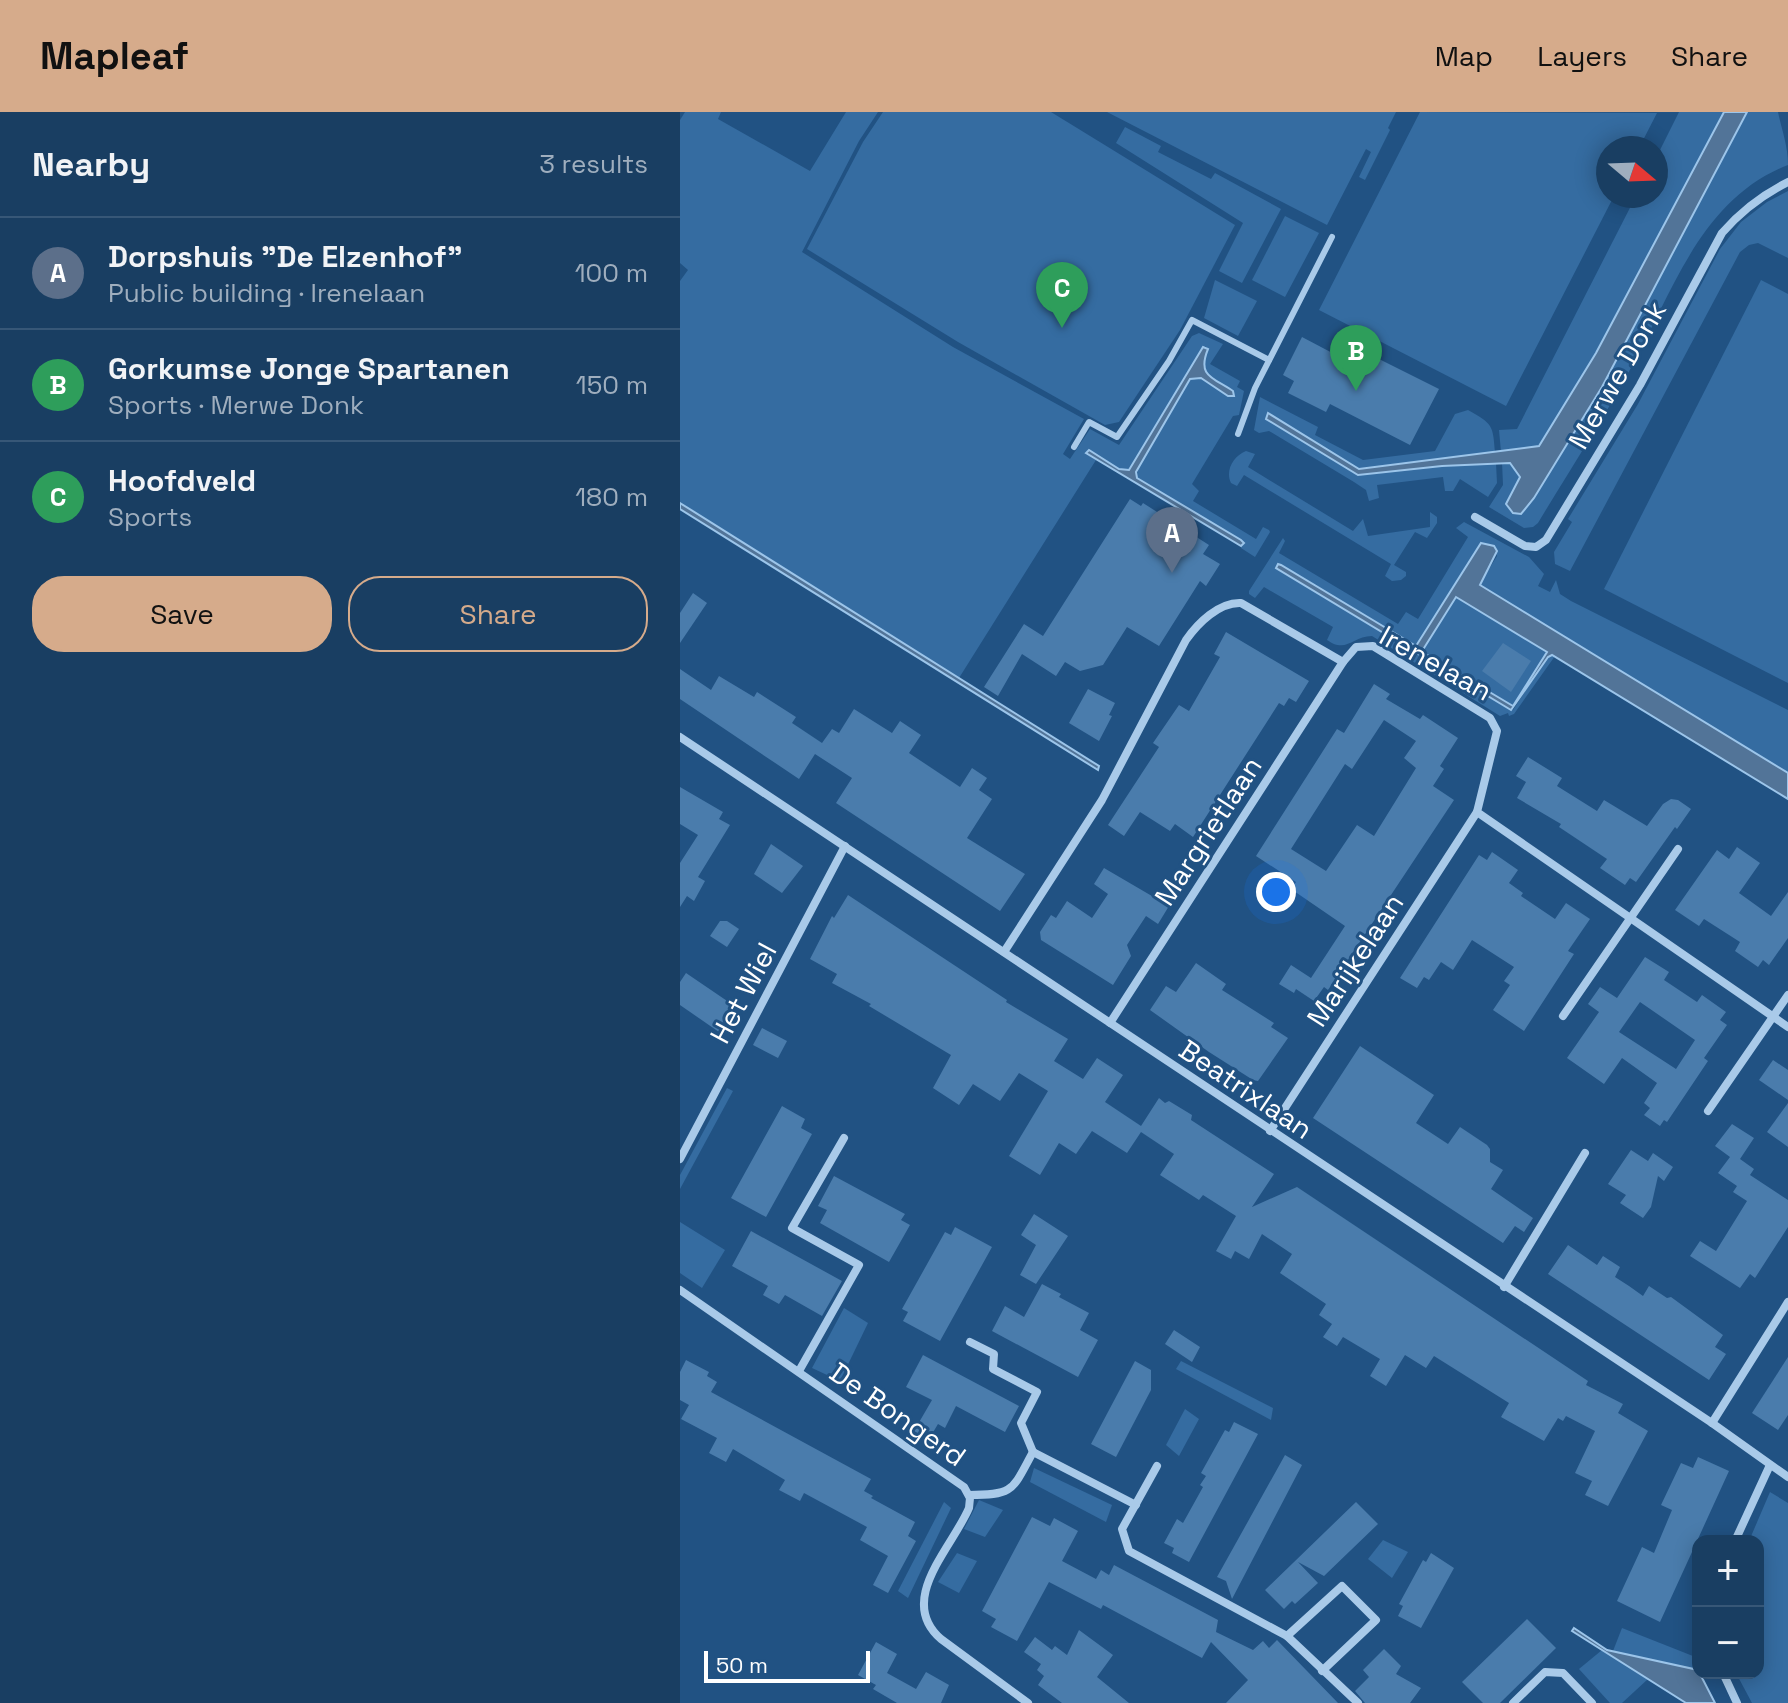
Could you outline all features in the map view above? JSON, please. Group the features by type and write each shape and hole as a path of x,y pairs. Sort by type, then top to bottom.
{"street":[{"name":"Merwe Donk","path":"1475,517 1525,546 1536,547 1546,540 1640,385 1722,233 1739,213 1788,182"},
{"name":"Irenelaan","path":"1004,952 1102,800 1186,640 1199,624 1222,607 1241,603 1343,662 1356,647 1373,646 1490,718 1497,731 1477,812"},
{"name":"Margrietlaan","path":"1110,1023 1343,662"},
{"name":"Beatrixlaan","path":"680,737 1712,1423 1788,1477"},
{"path":"1477,812 1788,1027"},
{"name":"Marijkelaan","path":"1270,1131 1477,812"},
{"name":"Het Wiel","path":"680,1159 845,846"},
{"path":"1563,1016 1678,849"},
{"path":"1708,1111 1788,995"},
{"name":"De Bongerd","path":"799,1371 859,1265 792,1228 844,1138"},
{"path":"1504,1287 1585,1153"},
{"name":"De Bongerd","path":"680,1290 956,1481 969,1495 970,1503 964,1519 925,1588 923,1612 929,1626 941,1639 1028,1703"},
{"path":"1712,1423 1788,1302"},
{"path":"970,1342 994,1354 993,1369 1037,1392 1021,1423 1033,1452 1136,1505"},
{"name":"De Bongerd","path":"969,1495 1008,1491 1014,1487 1033,1452"},
{"path":"1738,1535 1770,1465"},
{"path":"1157,1466 1122,1529 1129,1551 1287,1636 1358,1703"},
{"path":"1287,1636 1342,1586 1376,1620 1322,1671"},
{"path":"1513,1703 1545,1672 1563,1673 1592,1703"},
{"path":"1726,1679 1737,1703"}],"lane":[{"path":"1238,434 1255,388 1332,237"},
{"path":"1074,447 1089,422 1117,437 1169,361 1192,320 1269,360"}],"shaded area":[{"path":"685,112 721,112 718,119 810,171 846,112 878,112 859,141 802,252 953,347 1084,419 1063,454 1070,459 1090,429 1119,445 1192,336 1199,333 1223,344 1210,364 1240,381 1237,387 1244,391 1239,415 1233,416 1192,484 1199,491 1193,501 1256,539 1263,527 1269,530 1255,557 1241,548 1241,540 1137,478 1138,466 1190,379 1201,378 1228,396 1203,368 1208,349 1205,346 1129,470 1119,469 1090,451 1086,454 1096,460 959,678 680,503 680,281 688,270 680,263 680,120"},
{"path":"883,112 1051,112 1235,225 1180,330 1119,422 1105,425 958,342 807,249 863,142"},
{"path":"1107,112 1396,112 1365,180 1359,177 1371,152 1366,149 1327,225"},
{"path":"1420,112 1657,113 1645,136 1596,136 1596,208 1608,208 1506,406 1319,310"},
{"path":"1679,112 1724,112 1596,353 1543,442 1535,448 1501,452 1499,430 1517,429 1630,208 1668,208 1667,136"},
{"path":"1724,112 1747,112 1602,387 1521,514 1513,513 1506,504 1520,477 1510,463 1358,475 1266,419 1268,413 1359,469 1539,446 1596,353"},
{"path":"1747,112 1778,112 1788,165 1758,180 1733,200 1711,224 1676,278 1632,366 1538,523 1524,528 1489,507 1503,485 1502,462 1511,463 1520,477 1506,505 1602,387"},
{"path":"1125,127 1161,146 1158,152 1211,179 1215,173 1281,209 1242,283 1219,271 1243,223 1116,143"},
{"path":"1788,191 1788,258 1758,243 1740,252 1570,571 1555,564 1554,552 1572,522 1568,519 1638,404 1720,249 1741,222"},
{"path":"1285,216 1319,233 1285,297 1252,280"},
{"path":"1215,280 1257,301 1238,336 1204,318"},
{"path":"1761,280 1788,294 1788,683 1604,589"},
{"path":"1203,347 1208,349 1204,365 1208,375 1233,391 1234,396 1228,396 1201,378 1190,379 1136,472 1137,478 1241,540 1244,543 1241,546 1086,453 1089,450 1119,469 1129,470"},
{"path":"1260,397 1318,427 1315,435 1363,460 1435,451 1455,414 1468,410 1490,426 1495,453 1355,467 1352,473 1496,463 1497,483 1488,497 1460,479 1453,491 1445,491 1443,477 1377,485 1379,498 1369,501 1366,490 1354,482 1269,431 1259,433 1254,430"},
{"path":"1246,451 1255,454 1248,467 1353,531 1363,519 1368,536 1430,527 1430,512 1437,517 1437,523 1427,538 1415,532 1394,565 1406,572 1406,576 1392,581 1385,576 1391,564 1244,475 1237,486 1231,483 1231,464"},
{"path":"680,503 1099,766 1098,770 680,509"},
{"path":"1464,522 1529,557 1544,574 1538,586 1550,592 1556,580 1560,594 1571,601 1788,710 1788,773 1479,585 1497,556 1494,546 1481,543 1416,646 1281,565 1513,710 1548,656 1555,656 1514,714 1509,716 1508,713 1500,716 1372,636 1345,645 1334,644 1327,640 1333,627 1264,587 1255,598 1249,594 1283,538 1285,541 1279,553 1398,624 1406,612 1418,619 1468,537 1456,528"},
{"path":"1481,543 1494,546 1497,551 1480,585 1788,773 1788,799 1552,655 1511,710 1276,568 1278,564 1416,646","holes":["1456,597 1547,652 1513,706 1424,653 1424,648"]},
{"path":"1456,597 1546,651 1547,654 1513,706 1425,653 1424,648"},
{"path":"727,1088 733,1091 680,1189 680,1175"},
{"path":"680,1222 725,1250 702,1288 680,1273"},
{"path":"844,1308 868,1323 840,1381 812,1368"},
{"path":"1181,1361 1273,1408 1271,1420 1176,1369"},
{"path":"1185,1409 1199,1419 1179,1456 1166,1445"},
{"path":"1034,1468 1112,1505 1106,1522 1030,1482"},
{"path":"1770,1492 1788,1503 1788,1703 1752,1703 1739,1679 1764,1679 1764,1535 1752,1535"},
{"path":"979,1500 1003,1510 985,1537 964,1529"},
{"path":"944,1502 951,1508 908,1598 898,1591"},
{"path":"1383,1540 1408,1552 1392,1578 1368,1559"},
{"path":"957,1553 977,1561 959,1593 938,1582"},
{"path":"1574,1628 1607,1650 1692,1669 1692,1679 1703,1679 1715,1703 1686,1703 1572,1631"},
{"path":"1622,1628 1692,1656 1692,1670 1613,1651"},
{"path":"1602,1650 1648,1679 1622,1703 1610,1703 1579,1669"}],"building":[{"path":"1302,337 1359,367 1367,353 1439,389 1410,445 1330,404 1326,412 1288,393 1294,381 1283,375"},
{"path":"1130,499 1141,506 1143,503 1209,545 1203,554 1220,564 1206,586 1200,581 1159,646 1127,627 1103,665 1080,671 1065,662 1056,676 1022,654 998,696 984,687 1024,624 1043,636"},
{"path":"693,593 707,603 680,643 680,613"},
{"path":"1226,632 1309,681 1296,702 1289,698 1284,706 1279,703 1193,837 1175,824 1170,831 1140,812 1124,836 1108,825 1159,747 1153,743 1179,705 1189,711 1220,657 1214,654"},
{"path":"1503,643 1531,661 1511,692 1482,671"},
{"path":"680,669 711,690 719,676 754,697 757,692 796,717 792,723 822,743 832,729 839,733 854,709 892,733 900,721 921,735 909,753 960,787 972,768 987,778 979,790 992,799 967,838 1025,874 1000,911 836,803 852,778 815,754 799,779 680,699"},
{"path":"1374,684 1390,694 1386,699 1420,719 1423,715 1458,738 1440,766 1444,769 1433,786 1454,800 1328,990 1324,987 1314,1001 1296,989 1294,993 1279,984 1291,965 1311,978 1345,926 1291,889 1296,882 1256,856 1337,729 1344,733","holes":["1384,720 1416,741 1404,758 1416,768 1374,836 1357,825 1326,871 1291,849 1345,764 1352,769"]},
{"path":"1088,689 1115,703 1099,741 1069,723"},
{"path":"1528,757 1562,778 1557,786 1597,811 1604,800 1647,826 1663,804 1671,799 1691,809 1636,882 1630,878 1625,885 1600,868 1607,859 1559,827 1561,824 1517,798 1526,782 1516,776"},
{"path":"680,787 723,812 719,819 730,825 698,877 705,881 694,901 687,896 680,907 680,863 698,835 680,824"},
{"path":"771,844 803,866 782,893 754,874"},
{"path":"1737,847 1760,863 1739,893 1771,916 1788,892 1788,938 1769,965 1763,960 1758,967 1735,951 1740,942 1704,919 1699,926 1675,910 1717,850 1729,859"},
{"path":"1492,852 1518,870 1509,883 1523,893 1521,896 1555,919 1566,903 1590,919 1568,951 1574,954 1524,1031 1493,1010 1510,985 1504,981 1514,967 1472,940 1453,970 1441,962 1429,980 1424,977 1417,988 1400,978 1479,855 1487,860"},
{"path":"1104,868 1169,906 1158,924 1146,916 1127,945 1131,956 1113,985 1041,940 1040,932 1051,915 1056,918 1067,901 1092,918 1108,894 1094,884"},
{"path":"848,895 1006,1002 1068,1039 1054,1061 1083,1079 1097,1058 1123,1075 1105,1102 1141,1126 1159,1098 1165,1103 1169,1101 1192,1115 1191,1120 1274,1174 1252,1207 1297,1187 1588,1381 1586,1385 1623,1404 1618,1413 1648,1431 1608,1506 1585,1495 1592,1481 1575,1473 1595,1431 1566,1416 1563,1421 1558,1418 1544,1441 1501,1417 1509,1403 1434,1356 1426,1368 1405,1355 1386,1386 1370,1376 1380,1359 1343,1337 1337,1346 1323,1337 1332,1324 1319,1315 1326,1304 1280,1273 1292,1254 1262,1234 1249,1259 1235,1251 1231,1259 1216,1251 1236,1216 1203,1195 1199,1200 1160,1175 1174,1154 1141,1132 1127,1153 1092,1131 1076,1154 1059,1143 1040,1175 1009,1156 1048,1091 1019,1073 1000,1101 973,1084 959,1105 933,1088 951,1055 832,983 837,974 810,959 832,916 834,918"},
{"path":"720,921 727,921 739,929 727,947 710,936"},
{"path":"1645,957 1669,972 1664,980 1697,1002 1702,995 1726,1012 1720,1020 1727,1025 1704,1058 1708,1061 1667,1122 1664,1120 1660,1126 1644,1115 1650,1108 1644,1103 1657,1083 1622,1058 1604,1084 1567,1058 1599,1012 1588,1004 1600,987 1617,998","holes":["1640,1002 1695,1040 1676,1069 1619,1032"]},
{"path":"1196,963 1226,984 1222,990 1274,1023 1271,1027 1288,1038 1258,1081 1209,1052 1150,1010 1166,986 1176,992"},
{"path":"686,973 736,1007 719,1032 680,1005 680,982"},
{"path":"762,1028 787,1041 778,1058 753,1045"},
{"path":"1360,1046 1434,1095 1416,1123 1448,1144 1460,1127 1487,1145 1490,1162 1503,1170 1491,1189 1533,1218 1524,1232 1515,1226 1503,1243 1313,1118"},
{"path":"1773,1060 1788,1070 1788,1100 1759,1080"},
{"path":"1788,1103 1788,1147 1767,1132"},
{"path":"782,1106 805,1119 801,1128 812,1134 766,1217 731,1198"},
{"path":"1732,1124 1754,1138 1740,1159 1754,1169 1750,1175 1788,1200 1788,1227 1755,1278 1750,1274 1740,1288 1690,1256 1700,1241 1716,1251 1747,1201 1733,1192 1737,1186 1718,1173 1730,1157 1715,1146"},
{"path":"1631,1150 1648,1161 1653,1153 1673,1167 1664,1181 1658,1176 1651,1207 1643,1218 1620,1203 1626,1195 1608,1184"},
{"path":"834,1176 905,1214 901,1220 910,1225 889,1262 820,1223 827,1210 818,1206"},
{"path":"1034,1214 1068,1236 1036,1284 1020,1275 1036,1245 1021,1235"},
{"path":"955,1227 992,1247 940,1341 903,1321 908,1312 902,1309 945,1232 951,1235"},
{"path":"751,1231 842,1281 822,1316 785,1295 779,1304 763,1295 768,1286 732,1266"},
{"path":"1568,1245 1597,1265 1603,1256 1620,1267 1615,1277 1643,1296 1649,1286 1667,1298 1671,1297 1723,1335 1715,1347 1726,1354 1709,1380 1548,1274"},
{"path":"1042,1284 1089,1313 1080,1330 1098,1340 1078,1377 992,1331 1005,1306 1024,1317"},
{"path":"1174,1330 1200,1347 1192,1362 1165,1344"},
{"path":"923,1355 1019,1406 1005,1432 956,1406 945,1428 938,1424 929,1439 914,1431 932,1400 906,1387"},
{"path":"1788,1357 1788,1415 1778,1430 1752,1413"},
{"path":"686,1360 709,1372 707,1376 717,1382 711,1392 871,1479 864,1491 873,1496 871,1498 915,1522 908,1536 916,1541 888,1593 873,1585 888,1556 860,1540 867,1527 804,1493 800,1501 779,1490 785,1480 733,1449 726,1462 709,1453 717,1438 681,1419 689,1405 680,1400 680,1372"},
{"path":"1135,1361 1151,1370 1151,1390 1116,1457 1091,1444"},
{"path":"1234,1422 1258,1434 1189,1562 1172,1553 1174,1548 1164,1543 1177,1519 1183,1523 1203,1487 1200,1485 1206,1476 1201,1473 1225,1430 1229,1432"},
{"path":"1285,1455 1302,1465 1232,1599 1226,1581 1217,1577"},
{"path":"1698,1457 1729,1471 1700,1535 1692,1535 1692,1552 1660,1622 1617,1601 1642,1547 1654,1553 1672,1510 1661,1505 1681,1463 1693,1468"},
{"path":"1356,1502 1378,1524 1324,1576 1298,1562 1318,1583 1295,1604 1292,1601 1284,1609 1265,1590"},
{"path":"1032,1517 1050,1526 1054,1518 1078,1531 1062,1561 1096,1579 1101,1570 1109,1575 1114,1565 1218,1620 1216,1632 1253,1650 1263,1641 1269,1648 1277,1640 1338,1703 1226,1703 1248,1680 1211,1642 1202,1658 1103,1605 1101,1609 1049,1582 1017,1641 991,1627 996,1619 982,1611"},
{"path":"1431,1553 1454,1568 1421,1628 1398,1616 1403,1606 1399,1604 1423,1560 1426,1562"},
{"path":"1527,1619 1556,1648 1500,1703 1483,1703 1462,1682"},
{"path":"1079,1630 1113,1655 1097,1677 1129,1703 1062,1703 1038,1685 1044,1676 1037,1670 1041,1664 1024,1652 1035,1637 1052,1650 1055,1646 1067,1655"},
{"path":"876,1642 897,1654 887,1673 916,1689 926,1672 949,1685 941,1703 897,1703 873,1689 876,1685 858,1675"},
{"path":"1384,1649 1401,1666 1396,1674 1421,1688 1410,1703 1365,1703 1355,1691 1369,1677 1363,1670"}],"place":[{"name":"Hoofdveld","path":"1062,328"},
{"name":"Gorkumse Jonge Spartanen","path":"1356,391"},
{"name":"Dorpshuis \"De Elzenhof\"","path":"1172,573"}]}
